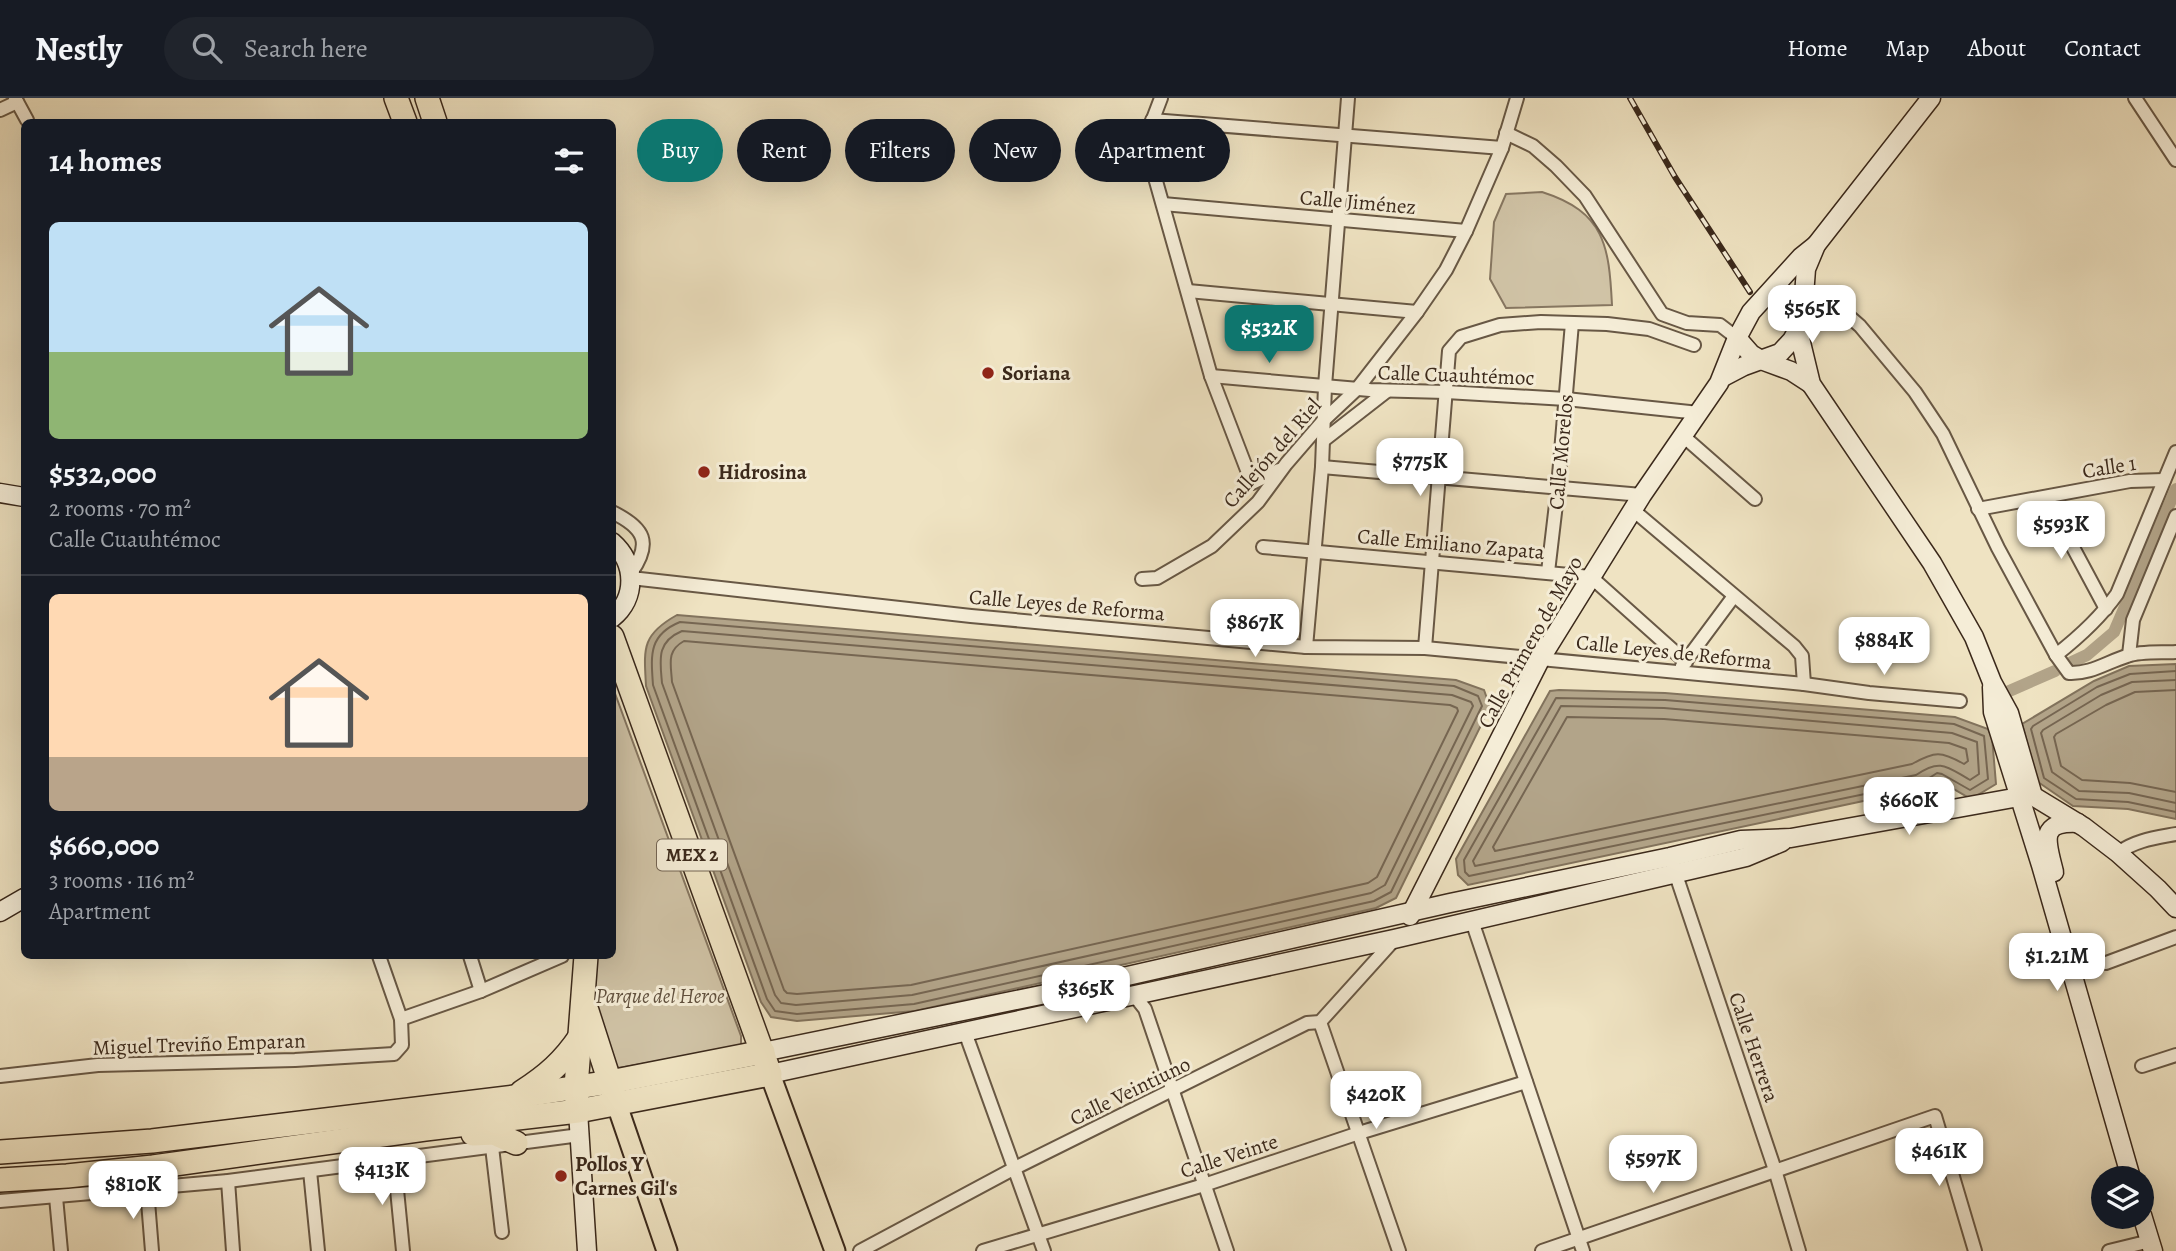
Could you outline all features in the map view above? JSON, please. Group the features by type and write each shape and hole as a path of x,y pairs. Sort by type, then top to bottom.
{"highway":[{"path":"396,98 404,119"},
{"path":"426,98 434,119"},
{"name":"MEX 2","path":"616,648 767,1063"},
{"path":"578,1111 576,1087 586,959"},
{"path":"583,999 617,1105"},
{"path":"514,1097 559,1065 580,1037"},
{"path":"0,1152 152,1142 767,1063"},
{"path":"0,1180 153,1167 425,1129 578,1111 617,1105 767,1063"},
{"path":"425,1129 445,1135 494,1133 516,1143"}],"main road":[{"name":"Calle Primero de Mayo","path":"1394,939 1415,910 1541,659 1638,502 1723,377 1737,338 1751,312 1801,257 1816,245 1931,98"},
{"name":"Calle Primero de Mayo","path":"1798,330 1802,321 1806,269 1816,245"},
{"path":"1772,290 1792,293 1803,300"},
{"path":"1723,377 1780,352 1798,330"},
{"path":"1798,330 1811,384 1938,573 1974,637 1992,682 2009,713 2026,797 2058,926 2128,1166"},
{"path":"1737,338 1751,354 1791,371 1811,384"},
{"path":"0,493 21,496"},
{"path":"616,547 624,556 631,576 628,599 616,614"},
{"path":"767,1063 965,1032 1394,939 1472,921 1673,866 1741,840 1791,838 2026,797 2078,822 2118,853 2176,908"},
{"path":"2058,926 2056,876 2048,836 2057,823 2078,822"},
{"path":"767,1063 1070,989 1415,910 1673,866"},
{"path":"1428,882 1432,891 1450,903"},
{"path":"0,912 21,900"},
{"name":"MEX 2","path":"767,1063 835,1251"},
{"path":"617,1105 667,1251"},
{"path":"578,1111 587,1251"},
{"path":"2146,1229 2151,1246"}],"street":[{"path":"1152,119 1161,98"},
{"path":"1306,647 1322,467 1325,387 1348,98"},
{"name":"Callejón del Riel","path":"1142,579 1157,578 1212,546 1258,502 1282,468 1324,420 1357,389 1418,313 1446,270 1466,231 1502,148 1517,98"},
{"path":"0,110 16,100 26,119"},
{"path":"2143,101 2176,160"},
{"path":"1230,126 1502,148"},
{"path":"1506,133 1534,146 1585,196 1662,314 1687,323 1720,325 1737,338"},
{"path":"1156,182 1211,376 1252,483 1282,468"},
{"name":"Calle Jiménez","path":"1163,204 1466,231"},
{"path":"1188,291 1418,313"},
{"path":"1803,300 1828,298 1860,326 1915,392 1943,434 1978,509 2056,655 2069,673 2079,674 2094,670 2129,655 2176,652"},
{"path":"1649,329 1662,314"},
{"path":"1424,648 1449,351 1461,337 1500,325 1541,322 1572,328 1606,324 1649,329 1694,345"},
{"name":"Calle Morelos","path":"1548,572 1572,328"},
{"name":"Calle Cuauhtémoc","path":"1211,376 1325,387 1566,399 1699,413"},
{"path":"1324,440 1387,391"},
{"path":"1682,435 1755,499"},
{"path":"2056,655 2083,633 2117,594 2176,452"},
{"path":"1322,467 1558,487 1638,502 1734,596 1794,646 1802,656 1804,684"},
{"name":"Calle 1","path":"1978,509 2130,481 2164,480"},
{"path":"2046,497 2106,609"},
{"path":"616,514 635,526 643,539 642,555 631,576"},
{"path":"2129,655 2133,620 2176,516"},
{"name":"Calle Emiliano Zapata","path":"1263,547 1591,577"},
{"name":"Calle Leyes de Reforma","path":"631,576 971,616 1306,647 1424,648 1960,701"},
{"path":"1591,577 1686,662"},
{"path":"1676,673 1734,596"},
{"path":"2118,853 2130,844 2176,835"},
{"name":"Calle Herrera","path":"1673,866 1775,1170 1799,1251"},
{"path":"1472,921 1581,1245"},
{"path":"2106,963 2176,937"},
{"name":"Calle Veintiuno","path":"860,1251 1015,1168 1307,1023 1320,1022 1394,939"},
{"path":"380,959 401,1020 555,959"},
{"path":"471,959 481,990"},
{"path":"1134,995 1145,1009 1227,1251"},
{"name":"Miguel Treviño Emparan","path":"0,1076 98,1065 295,1060 394,1054 402,1045 401,1020"},
{"path":"1320,1022 1399,1251"},
{"path":"965,1032 1044,1251"},
{"path":"2142,1066 2176,1055"},
{"name":"Calle Veinte","path":"983,1251 1204,1185 1359,1133 1526,1082"},
{"path":"1542,1251 1581,1245 1775,1170 1935,1116 1975,1251"},
{"path":"0,1201 228,1181 580,1135"},
{"path":"492,1147 502,1232"},
{"path":"394,1160 403,1251"},
{"path":"310,1171 318,1251"},
{"path":"228,1181 233,1251"},
{"path":"147,1189 152,1251"},
{"path":"56,1197 61,1251"},
{"path":"2109,1251 2151,1246"}],"green space":[{"path":"1542,192 1579,210 1600,234 1609,265 1612,305 1506,308 1490,279 1494,222 1506,194"},
{"name":"Parque del Heroe","path":"616,696 741,1036 741,1046 619,1068 616,1066 594,998 597,959 616,959"}],"water":[{"path":"677,615 1456,680 1484,690 1490,707 1396,898 1376,908 915,1011 797,1021 771,1017 761,1002 646,686 647,644 657,629"},
{"path":"2176,664 2176,819 2128,809 2073,806 2038,782 2022,724 2094,681 2129,666"},
{"path":"1550,691 1665,693 1955,717 1988,729 1992,737 1996,784 1971,799 1938,780 1927,786 1936,797 1927,805 1915,790 1468,885 1458,875 1456,859"}],"waterway":[{"path":"2072,662 2087,655 2114,632 2176,489"},
{"path":"2007,692 2055,671"}],"railway":[{"path":"1630,98 1675,177 1750,292"}],"place":[{"name":"Soriana","path":"988,373"},
{"name":"Hidrosina","path":"704,472"},
{"name":"Pollos Y Carnes Gil's","path":"561,1176"}]}
